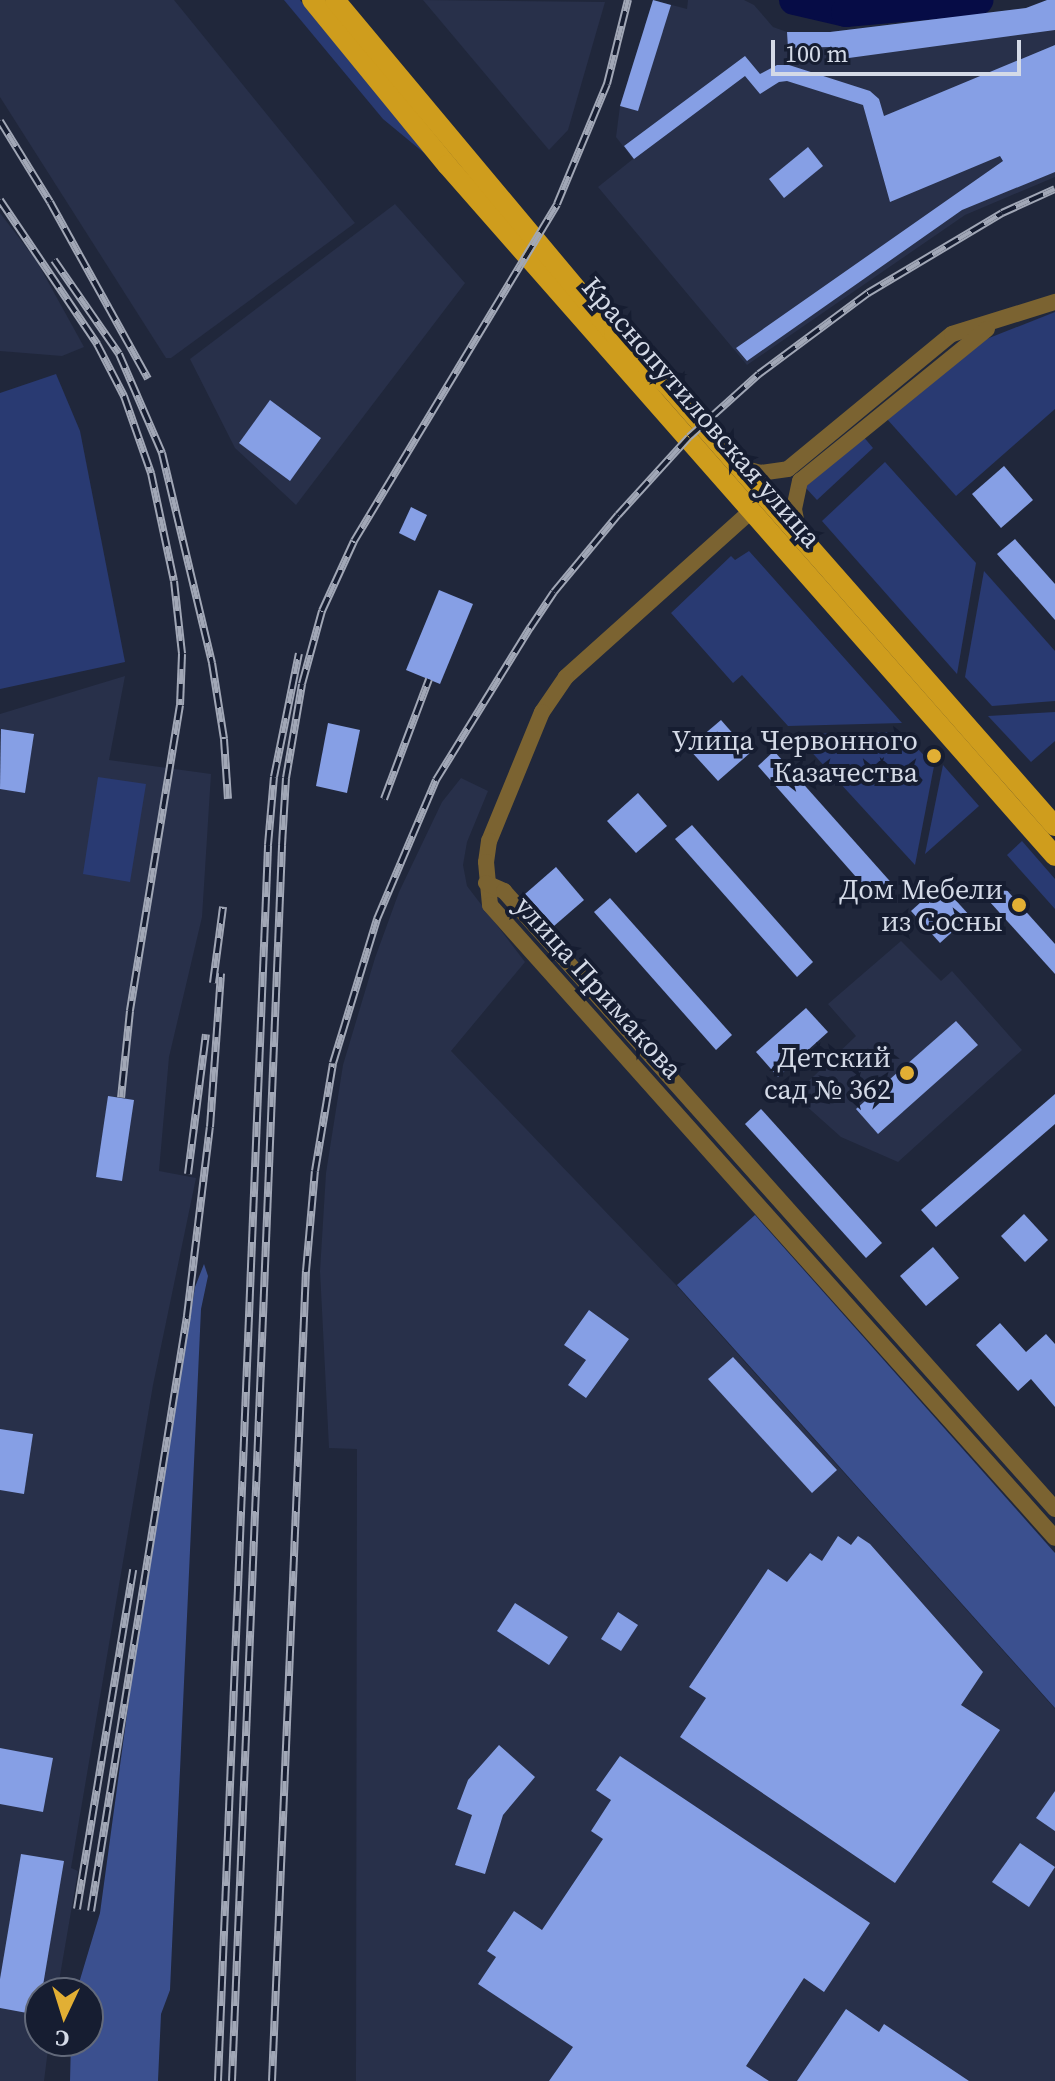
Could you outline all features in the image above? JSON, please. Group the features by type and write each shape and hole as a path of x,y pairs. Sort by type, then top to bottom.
{"main road":[{"name":"Краснопутиловская улица","path":"312,0 447,165 1055,856"},
{"name":"Краснопутиловская улица","path":"335,0 614,334 668,386 1055,826"}],"street":[{"path":"738,466 760,473 788,469 952,334 1055,302"},
{"path":"800,537 794,509 800,481 931,371 1000,320"},
{"path":"486,883 489,841 503,804 542,712 566,677 751,511"},
{"name":"улица Примакова","path":"486,883 504,891 1055,1509"},
{"name":"улица Примакова","path":"486,883 490,905 1055,1538"}],"shaded area":[{"path":"0,0 174,0 355,223 171,358 166,358 0,97"},
{"path":"284,0 300,0 429,157 383,119"},
{"path":"423,0 605,2 568,130 549,150"},
{"path":"653,0 687,9 688,0 744,0 754,5 773,27 787,32 830,32 1026,8 1055,0 1055,177 965,215 747,365 598,187 633,159 616,137 620,106"},
{"path":"395,204 465,283 296,505 235,448 190,359"},
{"path":"0,213 36,260 84,347 62,356 0,351"},
{"path":"1055,312 1055,409 956,496 887,419 984,340"},
{"path":"56,374 80,431 125,662 0,689 0,393"},
{"path":"862,435 873,448 817,500 805,487"},
{"path":"885,462 976,563 957,674 822,521"},
{"path":"749,551 902,723 788,726 742,675 733,683 671,613 731,556 735,560"},
{"path":"984,571 1055,651 1055,701 992,706 965,677"},
{"path":"125,676 109,760 211,774 202,917 169,1057 159,1171 196,1178 153,1385 71,1868 78,1871 60,1977 24,1977 24,2057 47,2057 44,2081 0,2081 0,714"},
{"path":"1055,712 1055,741 1031,762 988,716"},
{"path":"902,732 934,766 915,865 795,734"},
{"path":"943,765 979,806 925,854"},
{"path":"98,777 146,784 130,882 83,874"},
{"path":"461,778 488,791 467,842 463,865 467,886 525,962 451,1051 676,1285 1055,1709 1055,2081 356,2081 357,1449 329,1448 320,1271 326,1173 343,1065 375,958 399,892 442,802"},
{"path":"1022,841 1055,879 1055,909 1007,855"},
{"name":"Детский сад № 362","path":"901,941 941,981 952,971 1022,1050 898,1162 841,1137 794,1095 856,1036 828,1004"},
{"path":"755,1215 1055,1553 1055,1708 677,1285"},
{"path":"204,1264 208,1276 201,1309 170,1990 161,2014 158,2081 70,2081 71,2057 104,2057 104,1977 81,1977 100,1913 133,1670 195,1287"}],"building":[{"path":"653,0 671,5 638,111 620,106"},
{"path":"1055,0 1055,30 834,60 831,47 788,48 787,32 830,32 1026,8"},
{"path":"1055,45 1055,172 962,210 747,361 736,348 1003,161 1000,156 890,202 863,105 787,81 779,82 760,94 745,76 634,159 624,146 745,56 760,74 777,65 789,65 870,91 879,99 884,116"},
{"path":"808,147 823,166 784,198 769,179"},
{"path":"270,400 321,438 290,481 239,443"},
{"path":"1004,466 1033,500 1001,528 972,494"},
{"path":"411,507 427,515 415,541 399,533"},
{"path":"1015,539 1055,584 1055,620 997,554"},
{"path":"439,590 473,604 440,684 406,670"},
{"path":"721,720 750,753 718,781 688,748"},
{"path":"328,723 360,730 347,793 316,786"},
{"path":"1,729 34,734 25,793 0,789"},
{"path":"774,751 896,888 879,903 758,766"},
{"path":"638,793 667,826 636,853 607,821"},
{"path":"692,825 813,962 797,977 675,839"},
{"path":"556,867 584,900 554,926 525,894"},
{"path":"941,884 970,916 940,943 911,911"},
{"path":"1004,887 1055,944 1055,974 989,901"},
{"path":"610,898 732,1035 716,1050 594,912"},
{"path":"806,1008 828,1032 778,1077 756,1052"},
{"path":"956,1021 978,1045 878,1134 856,1109"},
{"path":"1055,1094 1055,1124 936,1227 921,1210"},
{"path":"108,1096 134,1100 122,1181 96,1177"},
{"path":"761,1109 882,1243 866,1258 745,1124"},
{"path":"1024,1214 1048,1240 1025,1262 1001,1236"},
{"path":"933,1247 959,1278 926,1306 900,1276"},
{"path":"589,1310 629,1339 586,1398 568,1385 586,1360 564,1345"},
{"path":"1000,1323 1026,1352 1046,1334 1055,1344 1055,1407 1031,1379 1018,1391 976,1345"},
{"path":"733,1357 837,1470 812,1493 708,1379"},
{"path":"0,1429 33,1434 24,1494 0,1490"},
{"path":"838,1536 851,1545 858,1536 870,1544 983,1672 961,1705 1000,1730 895,1883 680,1737 706,1698 689,1687 768,1569 787,1582 810,1553 822,1561"},
{"path":"515,1603 568,1637 549,1665 497,1631"},
{"path":"618,1612 638,1625 621,1651 601,1639"},
{"path":"499,1745 535,1777 503,1815 485,1874 455,1865 472,1815 457,1809 468,1780"},
{"path":"0,1748 53,1758 43,1812 0,1804"},
{"path":"620,1756 870,1923 824,1992 804,1978 746,2066 769,2081 549,2081 573,2047 478,1984 496,1957 487,1951 514,1911 542,1930 603,1839 591,1831 611,1800 596,1790"},
{"path":"1055,1791 1055,1831 1036,1818"},
{"path":"1020,1843 1055,1867 1029,1907 992,1882"},
{"path":"21,1854 64,1861 44,1977 24,1977 24,2012 0,2008 0,1979"},
{"path":"846,2009 879,2032 884,2024 969,2081 797,2081"}],"waterway":[{"path":"794,0 846,12 978,0"}],"railway":[{"path":"232,2081 282,845 286,778 302,684 322,611 354,541 557,204 607,84 628,0"},
{"path":"0,121 50,202 148,379"},
{"path":"272,2081 306,1271 315,1171 333,1063 377,919 436,780 530,628 554,592 618,515 689,437 759,374 868,293 1002,213 1055,189"},
{"path":"0,200 97,344 124,396 151,473 174,581 182,654 180,705 130,1011 121,1098"},
{"path":"54,260 119,354 162,453 212,663 224,739 228,799"},
{"path":"218,2081 268,845 274,777 299,653"},
{"path":"384,799 429,679"},
{"path":"213,983 223,907"},
{"path":"91,1911 187,1316 210,1127 221,973"},
{"path":"188,1174 206,1034"},
{"path":"77,1909 133,1570"}],"place":[{"name":"Улица Червонного Казачества","path":"934,756"},
{"name":"Дом Мебели из Сосны","path":"1019,905"},
{"name":"Детский сад № 362","path":"907,1073"}]}
